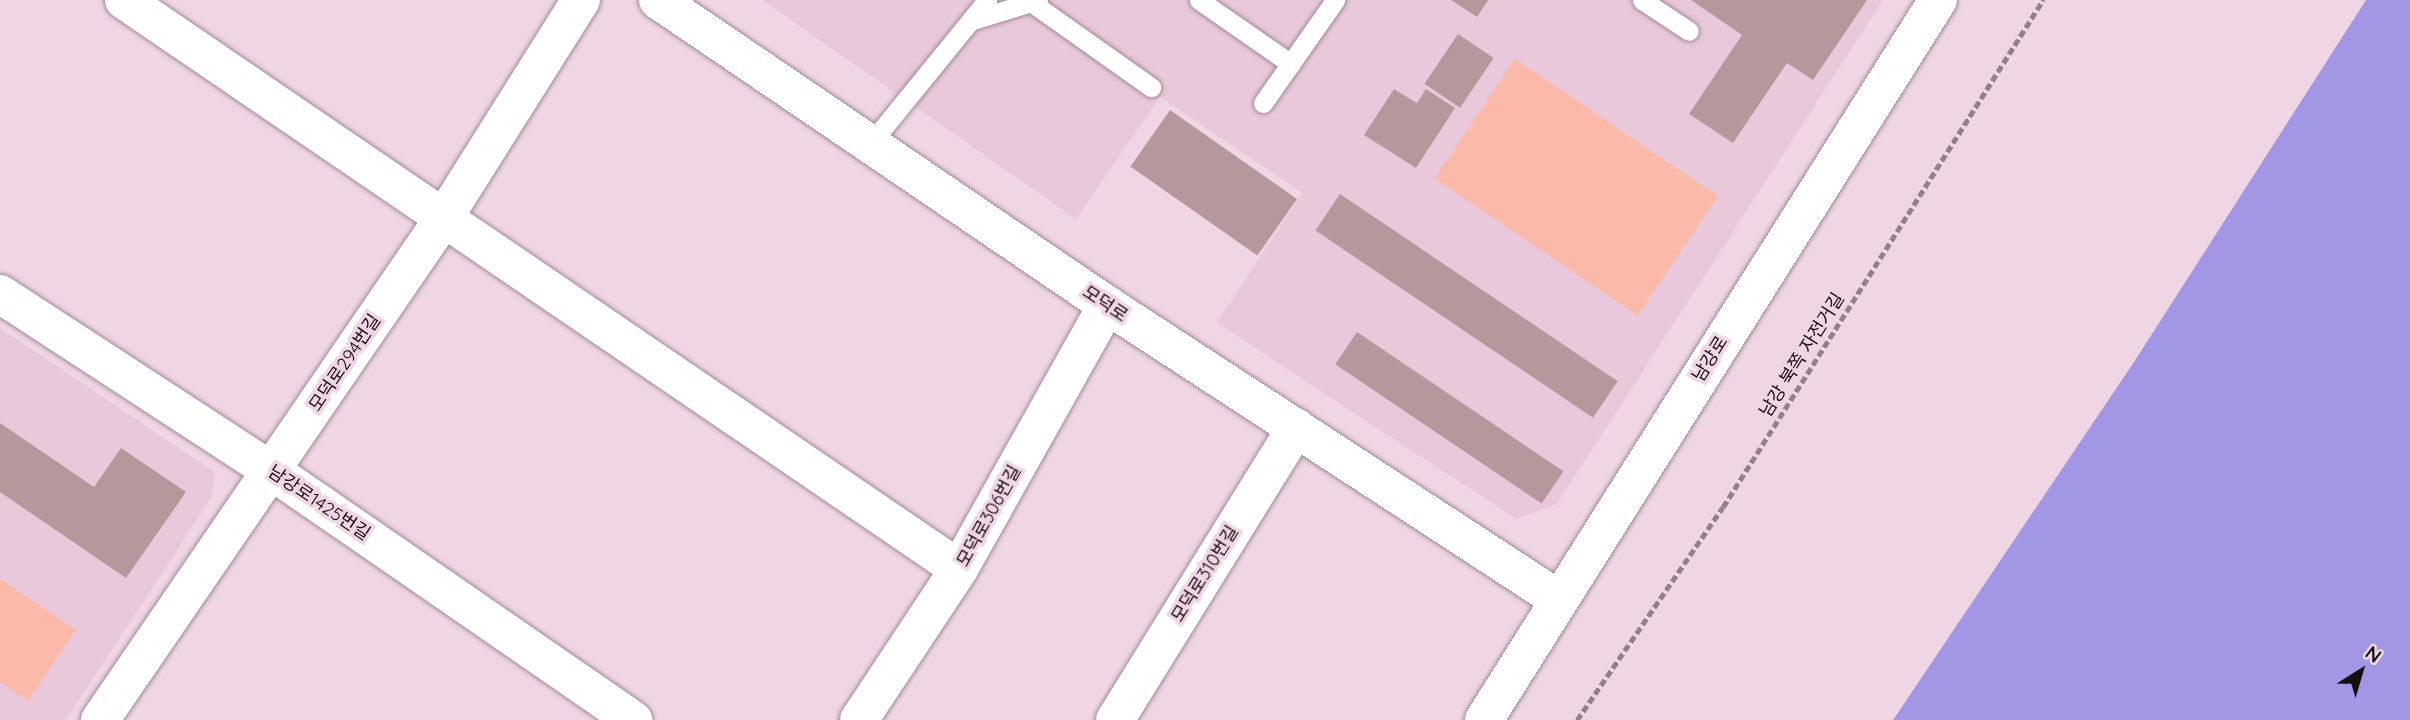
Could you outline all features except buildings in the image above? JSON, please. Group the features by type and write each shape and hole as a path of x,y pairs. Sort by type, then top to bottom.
{"street":[{"path":"124,0 959,569"},
{"name":"모덕로294번길","path":"100,720 443,219 581,0"},
{"name":"남강로","path":"1484,720 1938,0"},
{"name":"모덕로","path":"668,3 1107,305 1558,599"},
{"name":"남강로1425번길","path":"0,294 272,471 633,720"},
{"name":"모덕로306번길","path":"859,720 959,569 1107,305"},
{"name":"모덕로310번길","path":"1115,720 1296,428"}],"lane":[{"path":"870,144 987,0"},
{"path":"1199,0 1291,64"},
{"path":"1263,103 1335,0"},
{"path":"1642,0 1689,31"},
{"path":"973,20 1032,1 1150,87"}],"path":[{"name":"남강 북쪽 자전거길","path":"1577,720 1723,507 2043,0"}],"shaded area":[{"path":"762,0 1883,0 1557,504 1516,519 1217,323 1302,193 1160,97 1076,219"},
{"path":"2366,0 2410,0 2410,720 1893,720 2134,362"},
{"path":"1515,59 1718,196 1638,315 1434,178"},
{"path":"0,328 215,472 211,498 66,720 0,720"},
{"path":"0,579 76,630 28,701 0,682"}]}
